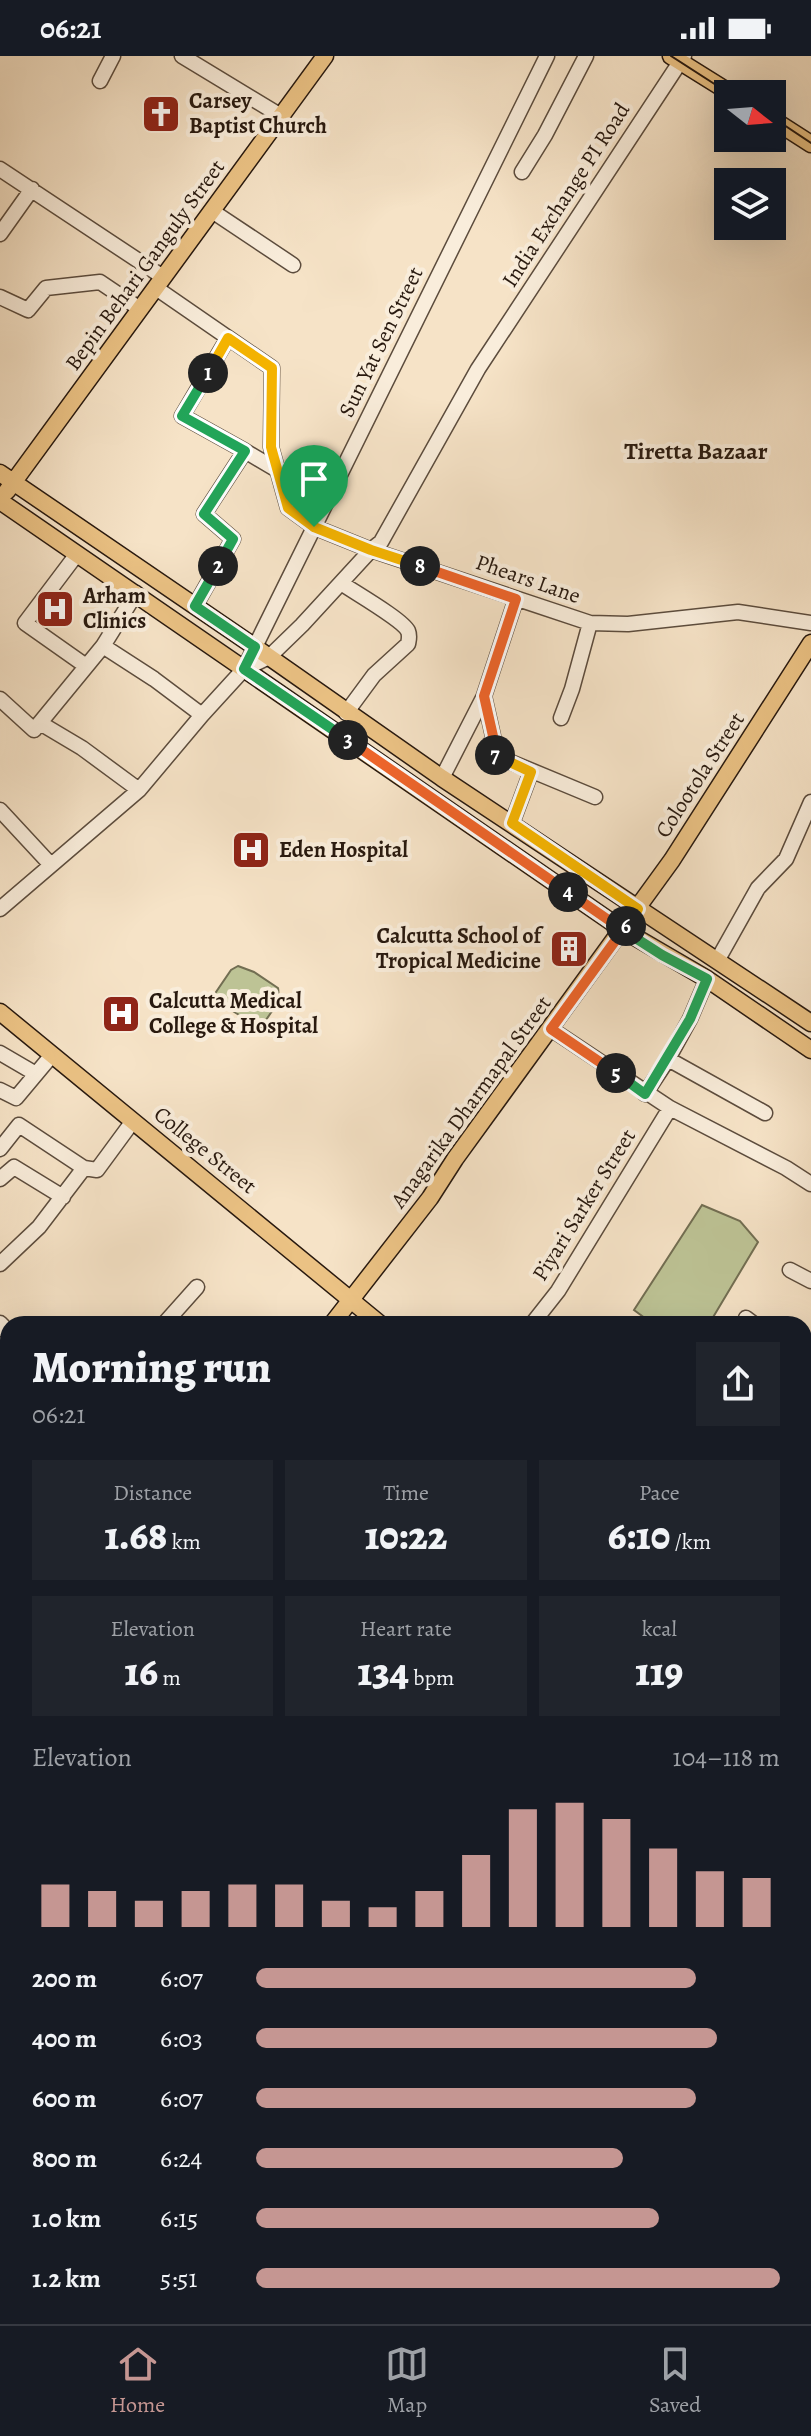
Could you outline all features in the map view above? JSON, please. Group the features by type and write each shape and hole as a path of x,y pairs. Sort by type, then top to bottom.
{"main road":[{"name":"Bepin Behari Ganguly Street","path":"0,501 7,478 140,309 325,56"},
{"path":"678,58 714,82"},
{"path":"786,128 811,144"},
{"path":"7,478 346,713 811,1023"},
{"path":"0,501 623,930 707,979 811,1050"},
{"name":"Colootola Street","path":"623,930 804,665 811,643"},
{"name":"Anagarika Dharmapal Street","path":"338,1316 430,1198 455,1159 623,930"},
{"name":"College Street","path":"0,1012 371,1316"}],"street":[{"path":"100,81 113,56"},
{"path":"182,56 281,116"},
{"name":"Sun Yat Sen Street","path":"0,909 139,790 202,715 262,652 268,621 547,56"},
{"path":"522,172 586,56"},
{"name":"India Exchange PI Road","path":"262,652 290,638 381,542 489,352 678,58"},
{"name":"Phears Lane","path":"0,169 32,189 272,368 271,447 277,470 288,508 314,527 371,550 590,623 628,624 738,612 811,623"},
{"path":"0,234 32,189"},
{"path":"212,211 293,265"},
{"path":"0,297 28,310 46,288 100,282 140,309"},
{"path":"228,338 182,416 277,470"},
{"path":"195,606 233,539 204,514 245,451"},
{"path":"77,554 25,623 86,666"},
{"path":"341,583 398,621 408,630 409,637 408,644 374,675 346,713"},
{"path":"0,699 34,730 103,646 136,593"},
{"path":"442,778 484,696 516,599"},
{"path":"268,621 290,638"},
{"path":"561,718 590,623"},
{"path":"103,646 202,715"},
{"path":"484,696 493,736 489,753 595,797"},
{"path":"40,723 82,748 139,790"},
{"path":"512,823 531,772"},
{"path":"717,961 758,888 786,859 805,831 811,802"},
{"path":"0,810 51,865"},
{"path":"645,1094 690,1019 707,979"},
{"path":"551,1029 645,1094 811,1184"},
{"path":"0,1053 36,1074"},
{"path":"0,1090 16,1098 52,1055"},
{"path":"668,1059 765,1113"},
{"name":"Piyari Sarker Street","path":"538,1316 558,1291 670,1108"},
{"path":"0,1149 19,1125 84,1168 97,1170 133,1121"},
{"path":"0,1179 14,1167 63,1197"},
{"path":"0,1264 39,1227 84,1168"},
{"path":"790,1270 811,1281"},
{"path":"171,1316 197,1287"}],"green space":[{"path":"238,966 254,972 278,988 276,1004 260,1028 212,998 231,970"},
{"path":"702,1205 740,1221 758,1242 714,1316 642,1316 634,1310"}],"tram line":[{"path":"671,56 714,84"},
{"path":"786,126 811,143"}],"place":[{"name":"Carsey Baptist Church","path":"161,114"},
{"name":"Arham Clinics","path":"55,609"},
{"name":"Eden Hospital","path":"251,850"},
{"name":"Calcutta School of Tropical Medicine","path":"569,949"},
{"name":"Calcutta Medical College & Hospital","path":"121,1014"}],"district":[{"name":"Tiretta Bazaar","path":"696,451"}],"route":[{"path":"314,527 288,508 271,447 272,368 228,338 182,416 245,451 204,514 233,539 195,606 255,647 244,669 623,930 551,1029 645,1094 690,1019 707,979 623,930 638,909 512,823 531,772 489,753 493,736 484,696 516,599 371,550 314,527"}]}
